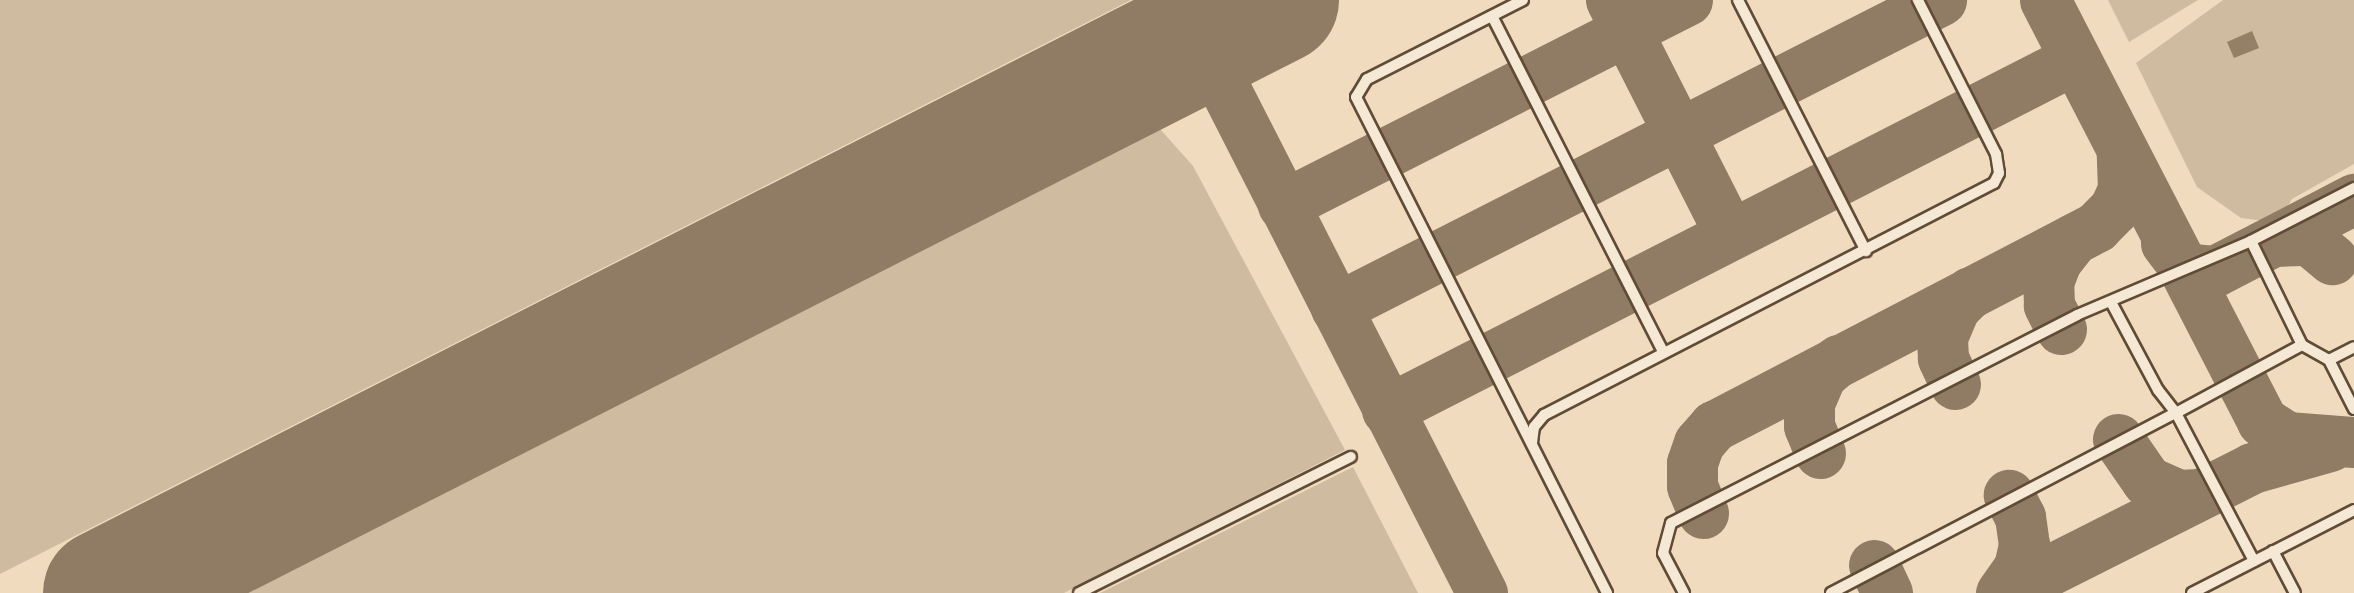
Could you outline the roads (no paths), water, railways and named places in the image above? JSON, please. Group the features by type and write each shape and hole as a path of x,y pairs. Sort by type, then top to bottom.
{"lane":[{"path":"1523,0 1367,79 1356,97 1607,593"},
{"path":"1738,0 1866,251"},
{"path":"1532,446 1534,427 1544,415 1987,189 1999,173 1996,154 1918,0"},
{"path":"1492,16 1664,353"},
{"path":"1684,593 1663,553 1671,523 2077,314 2111,302 2250,241 2354,188"},
{"path":"2250,241 2302,345 2329,360 2354,409"},
{"path":"2111,302 2175,413 2254,561"},
{"path":"1831,593 2302,345"},
{"path":"2329,360 2354,347"},
{"path":"1512,406 1527,416 1544,415"},
{"path":"1079,593 1351,457"},
{"path":"2192,593 2354,510"},
{"path":"2273,551 2295,593"}]}
